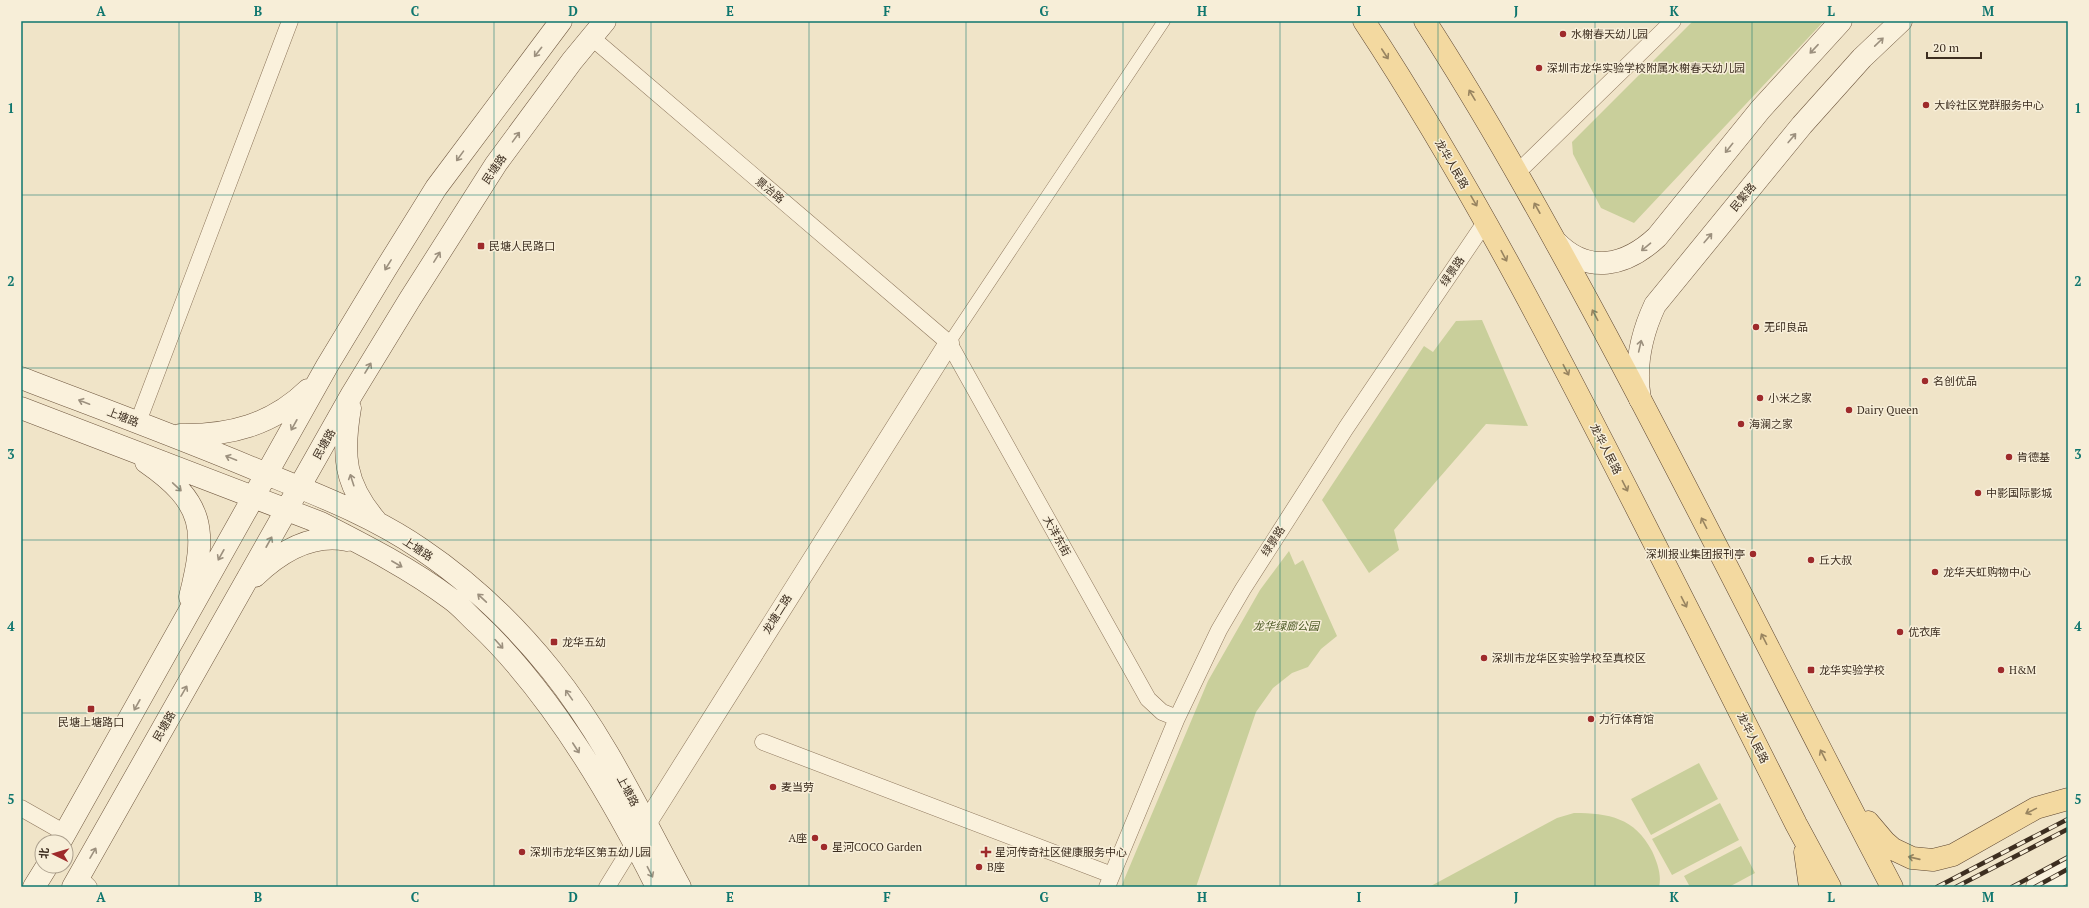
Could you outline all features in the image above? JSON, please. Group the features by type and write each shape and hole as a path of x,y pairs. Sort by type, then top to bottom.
{"main road":[{"path":"65,834 320,378 436,188 561,21"},
{"name":"龙华人民路","path":"1364,21 1486,221 1586,408 1796,824 1830,887"},
{"path":"1425,21 1471,93 1556,242 1640,399 1892,887"},
{"path":"1556,242 1573,256 1592,262 1604,263 1627,258 1646,247 1662,231 1760,110 1841,21"},
{"name":"民繁路","path":"1640,399 1637,370 1638,356 1645,328 1655,305 1802,125 1862,58 1901,21"},
{"name":"民塘路","path":"80,884 352,394 496,164 598,29"},
{"name":"上塘路","path":"21,378 138,422 300,486 379,525 420,548 469,586 513,626 552,671 586,719 617,770 680,887"},
{"path":"170,435 220,433 244,428 269,419 293,405 320,378"},
{"path":"352,394 346,430 346,460 357,494 366,510 379,525"},
{"name":"上塘路","path":"21,408 321,523 412,572 452,600 497,642 530,681 567,733 604,790 657,887"},
{"path":"124,447 153,467 184,494 193,508 199,522 200,542 198,561 183,622"},
{"path":"244,587 277,558 289,550 316,539 330,537 368,547"},
{"path":"1841,789 1884,842 1902,854 1923,860 1944,858 1953,855 2036,808 2052,802 2068,799"},
{"path":"1796,824 1806,857 1810,887"},
{"path":"2037,887 2068,871"},
{"path":"34,887 42,874"}],"street":[{"path":"138,422 290,21"},
{"path":"950,343 1164,21"},
{"path":"1517,172 1673,21"},
{"name":"景治路","path":"598,29 950,343"},
{"name":"绿景路","path":"1109,881 1177,718 1204,660 1243,588 1346,428 1486,221"},
{"name":"大洋东街","path":"950,343 1148,699 1162,712 1177,718"},
{"name":"龙塘二路","path":"606,887 950,343"},
{"path":"763,742 1109,881"},
{"path":"21,808 57,834"}],"green space":[{"path":"1693,21 1824,21 1634,223 1601,208 1573,154 1572,142"},
{"path":"1482,320 1528,426 1486,424 1394,530 1399,550 1369,573 1322,500 1424,346 1433,352 1456,321"},
{"name":"龙华绿廊公园","path":"1289,551 1295,565 1303,560 1337,636 1321,649 1308,667 1292,673 1273,688 1256,712 1196,887 1121,887 1208,681 1260,590"},
{"path":"1699,763 1718,799 1651,835 1631,799"},
{"path":"1720,803 1739,840 1672,875 1652,839"},
{"path":"1574,813 1610,816 1629,824 1638,831 1652,851 1656,860 1660,882 1659,887 1429,887 1557,818"},
{"path":"1741,846 1755,873 1729,887 1690,887 1684,876"}],"railway":[{"path":"1937,887 2068,819"},
{"path":"1956,887 2068,829"},
{"path":"2012,887 2068,857"},
{"path":"2035,887 2068,869"}],"place":[{"name":"水榭春天幼儿园","path":"1563,34"},
{"name":"深圳市龙华实验学校附属水榭春天幼儿园","path":"1539,68"},
{"name":"大岭社区党群服务中心","path":"1926,105"},
{"name":"民塘人民路口","path":"481,246"},
{"name":"无印良品","path":"1756,327"},
{"name":"名创优品","path":"1925,381"},
{"name":"小米之家","path":"1760,398"},
{"name":"Dairy Queen","path":"1849,410"},
{"name":"海澜之家","path":"1741,424"},
{"name":"肯德基","path":"2009,457"},
{"name":"中影国际影城","path":"1978,493"},
{"name":"深圳报业集团报刊亭","path":"1753,554"},
{"name":"丘大叔","path":"1811,560"},
{"name":"龙华天虹购物中心","path":"1935,572"},
{"name":"优衣库","path":"1900,632"},
{"name":"龙华五幼","path":"554,642"},
{"name":"深圳市龙华区实验学校至真校区","path":"1484,658"},
{"name":"龙华实验学校","path":"1811,670"},
{"name":"H&M","path":"2001,670"},
{"name":"民塘上塘路口","path":"91,709"},
{"name":"力行体育馆","path":"1591,719"},
{"name":"麦当劳","path":"773,787"},
{"name":"A座","path":"815,838"},
{"name":"星河COCO Garden","path":"824,847"},
{"name":"深圳市龙华区第五幼儿园","path":"522,852"},
{"name":"星河传奇社区健康服务中心","path":"986,852"},
{"name":"B座","path":"979,867"}]}
